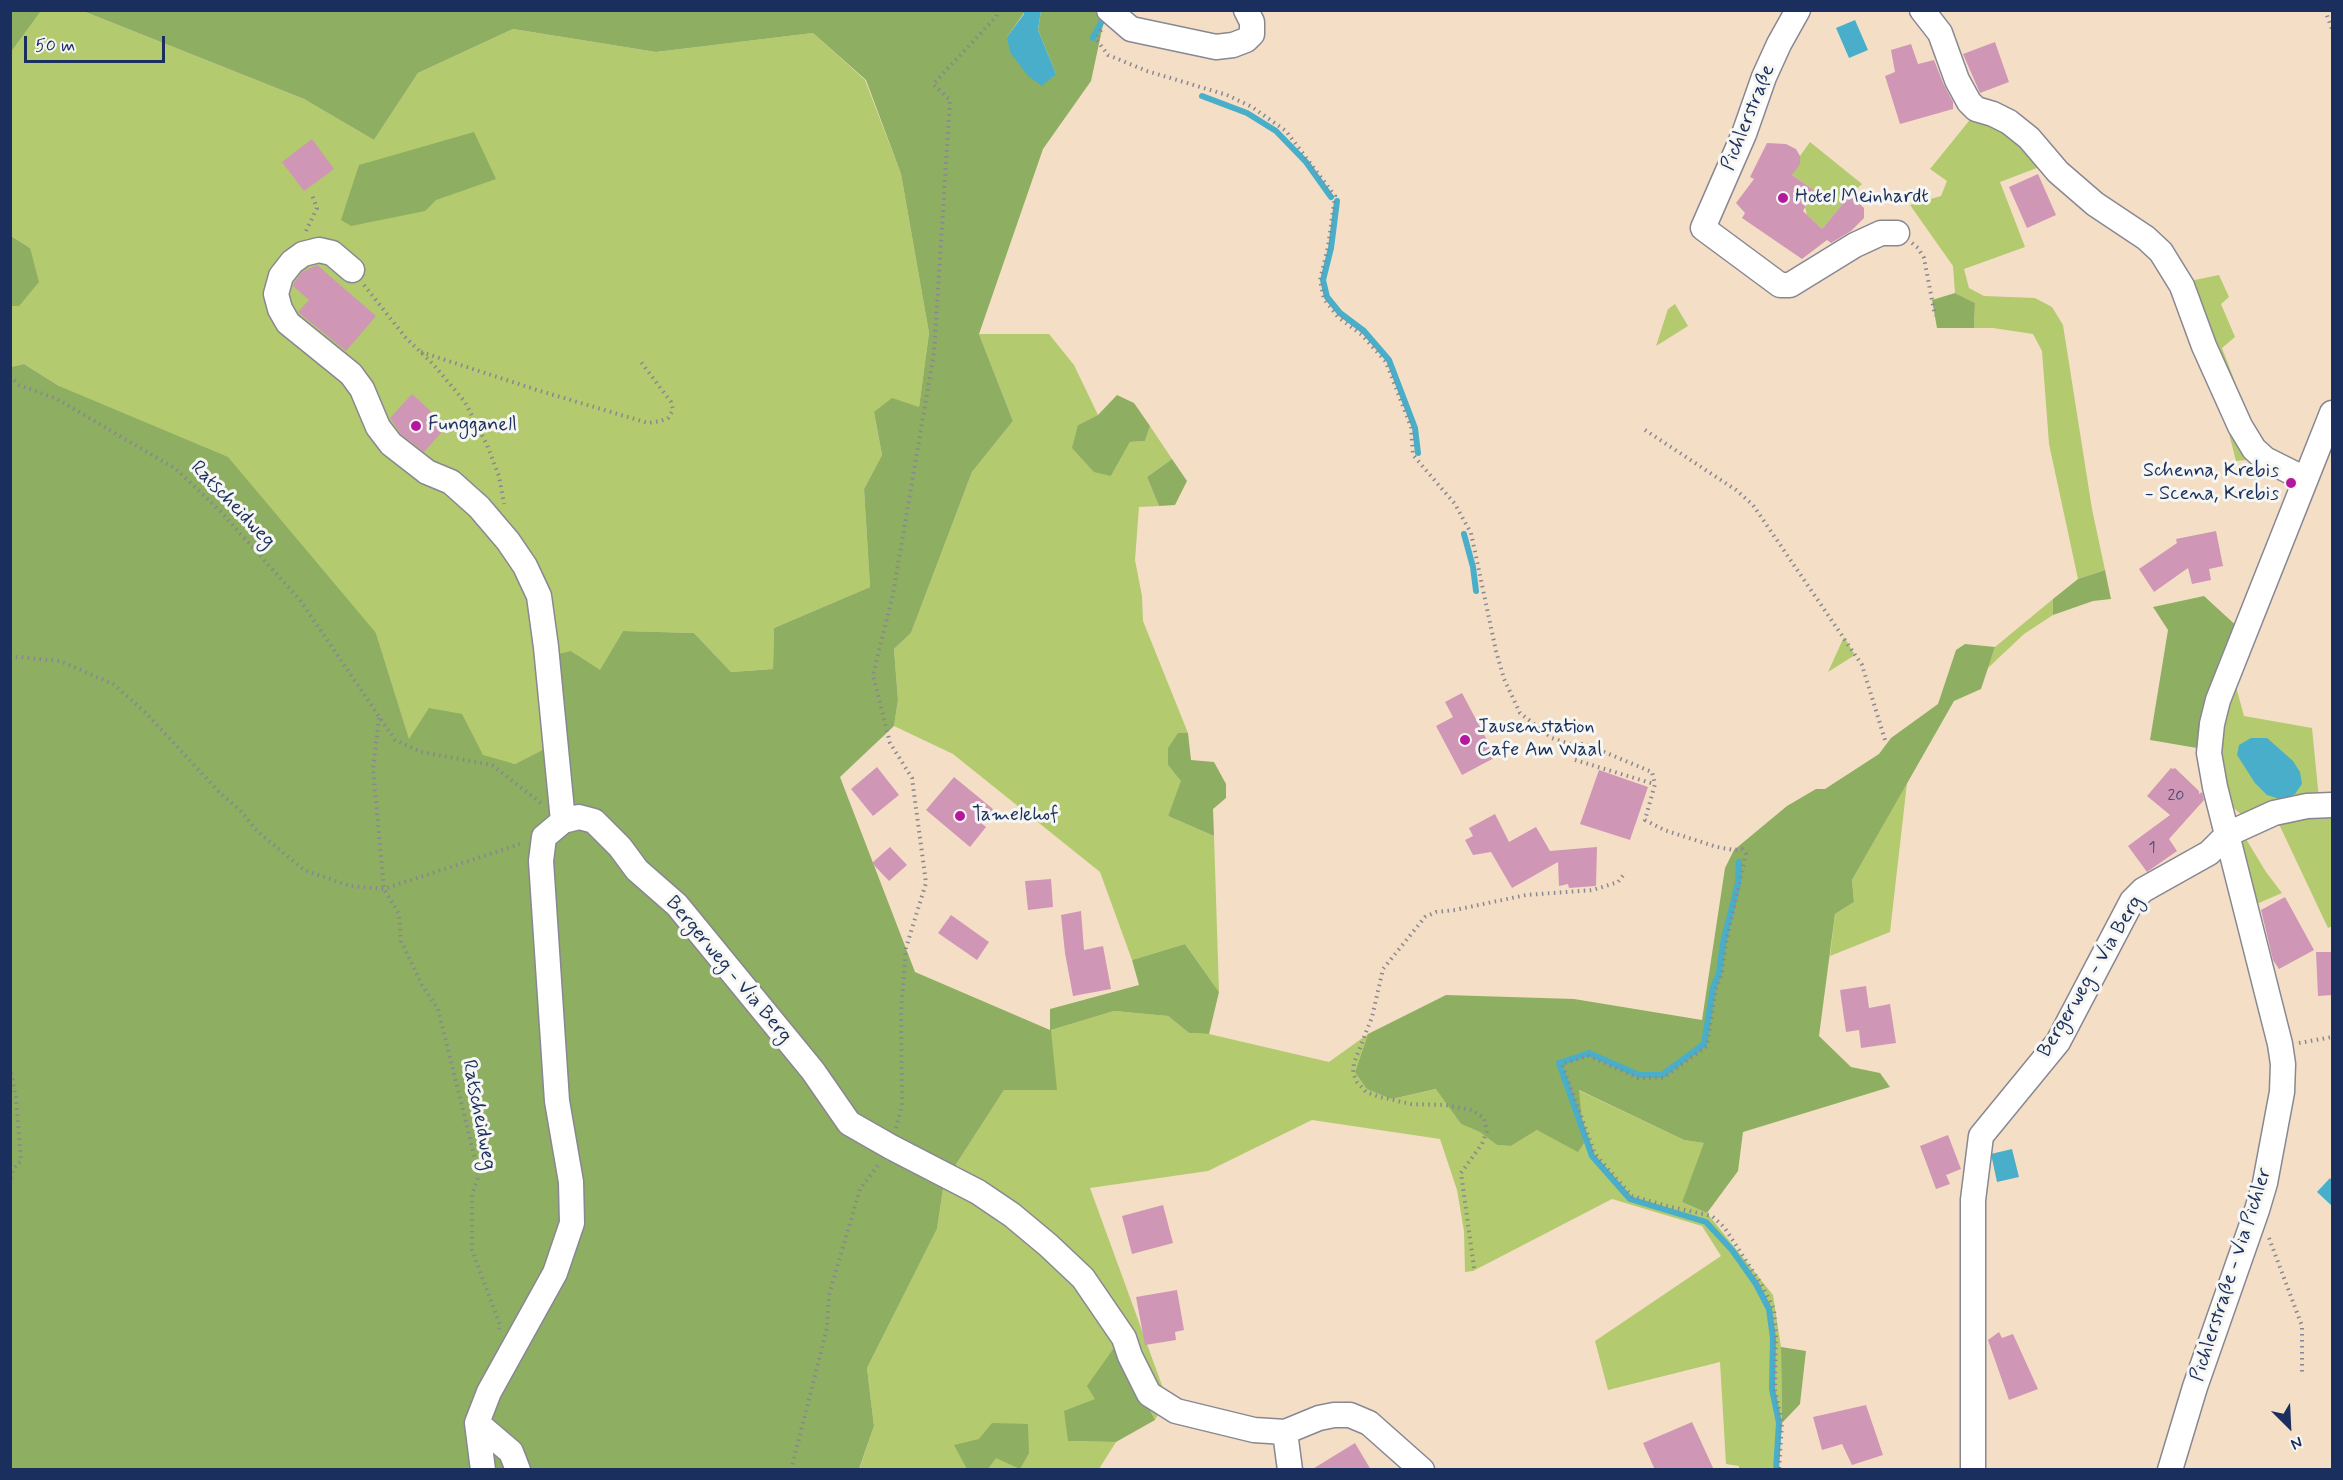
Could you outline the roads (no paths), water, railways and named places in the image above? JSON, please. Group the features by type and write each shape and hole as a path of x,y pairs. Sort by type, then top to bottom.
{"street":[{"path":"1109,11 1131,29 1216,47 1233,45 1246,40 1252,34 1252,22 1246,10"},
{"name":"Pichlerstraße","path":"1798,10 1753,86 1744,134 1702,228 1779,285 1790,285 1855,245 1881,233 1897,233"},
{"path":"1922,10 1940,33 1957,80 1969,102 1977,109 2009,122 2029,138 2058,172 2095,204 2146,238 2161,252 2182,286 2204,346 2240,426 2254,449 2265,459 2305,479"},
{"path":"352,270 332,253 319,250 303,254 292,261 281,276 276,294 280,309 288,323 351,375 362,389 378,427 391,444 427,472 451,482 479,507 508,541 525,566 538,596 546,646 563,821 544,837 541,861 557,1101 571,1182 572,1223 555,1273 489,1392 477,1423 483,1470"},
{"name":"Pichlerstraße - Via Pichler","path":"2170,1470 2265,1183 2282,1092 2283,1064 2280,1044 2215,787 2209,753 2212,724 2218,699 2332,413"},
{"path":"2228,834 2274,813 2307,806 2332,805"},
{"name":"Bergerweg - Via Berg","path":"563,821 579,817 594,821 620,847 637,870 677,905 813,1071 849,1123 891,1148 978,1192 1012,1215 1067,1262 1083,1278 1124,1338 1130,1356 1149,1394 1176,1411 1254,1430 1285,1432 1319,1418 1350,1415 1369,1423 1422,1470"},
{"name":"Bergerweg - Via Berg","path":"1973,1470 1973,1200 1981,1136 2058,1042 2132,901 2143,890 2209,853 2228,834"},
{"path":"477,1423 511,1452 518,1470"},
{"path":"1285,1432 1290,1470"}],"water":[{"path":"1024,11 1041,11 1038,30 1056,74 1042,86 1028,76 1010,52 1007,37"},
{"path":"1855,20 1868,50 1849,58 1836,28"},
{"path":"2251,738 2267,738 2293,761 2300,772 2302,784 2295,794 2283,800 2267,795 2255,783 2237,755 2239,745"},
{"path":"2012,1149 2019,1177 1997,1182 1991,1154"},
{"path":"2330,1178 2332,1181 2332,1206 2317,1192"}],"waterway":[{"path":"1093,38 1105,15"},
{"path":"1202,96 1247,113 1276,131 1306,162 1331,197"},
{"path":"1337,201 1331,248 1323,280 1327,297 1340,313 1364,331 1389,360 1415,428 1418,453"},
{"path":"1464,534 1473,567 1476,591"},
{"path":"1739,862 1738,883 1723,943 1719,973 1713,988 1704,1044 1662,1075 1639,1075 1589,1053 1559,1063 1592,1156 1630,1199 1706,1222 1732,1250 1756,1284 1769,1309 1773,1338 1772,1389 1779,1423 1776,1470"}],"place":[{"name":"Hotel Meinhardt","path":"1783,198"},
{"name":"Fungganell","path":"416,426"},
{"name":"Schenna, Krebis - Scena, Krebis","path":"2291,483"},
{"name":"Jausenstation Cafe Am Waal","path":"1465,740"},
{"name":"Tamelehof","path":"960,816"}]}
